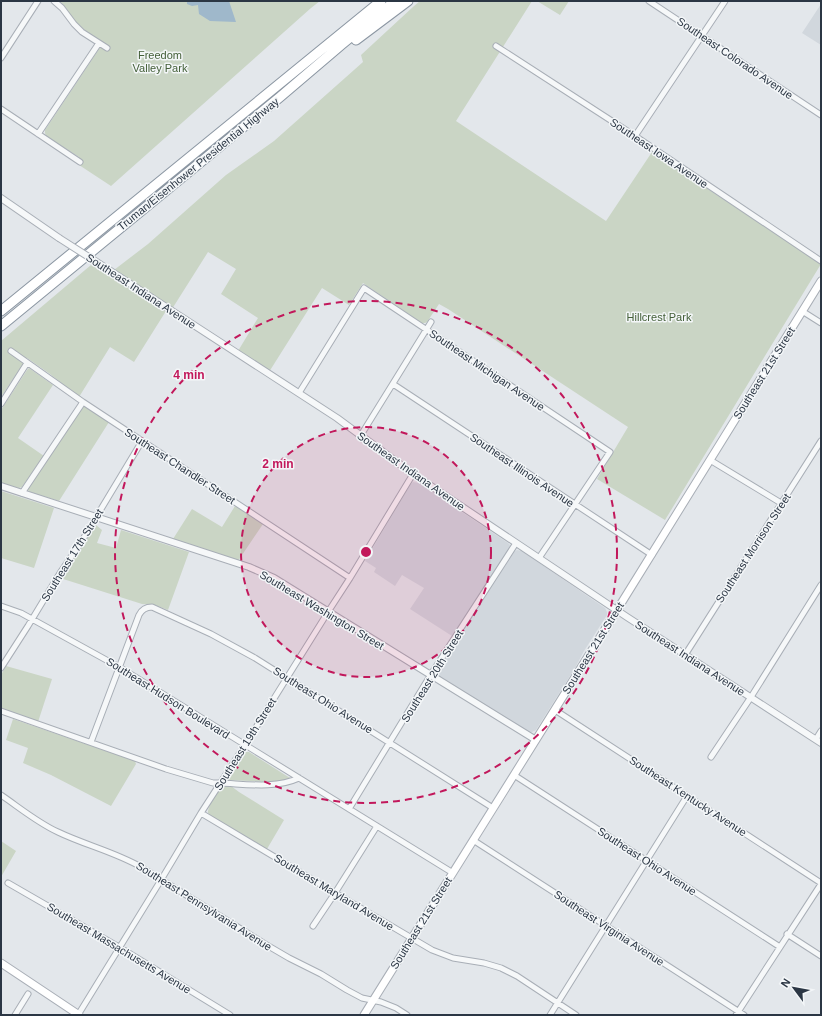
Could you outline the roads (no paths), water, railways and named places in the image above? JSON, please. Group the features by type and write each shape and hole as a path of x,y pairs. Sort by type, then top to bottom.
{"highway":[{"name":"Truman/Eisenhower Presidential Highway","path":"1,326 395,1"},
{"path":"280,97 313,74 408,1"},
{"name":"Truman/Eisenhower Presidential Highway","path":"1,311 378,3"}],"main road":[{"name":"Southeast 21st Street","path":"364,1015 652,555 821,281"},
{"path":"1,962 78,1015"}],"street":[{"path":"1,57 38,1"},
{"path":"54,1 62,8 77,28 107,48"},
{"name":"Southeast Colorado Avenue","path":"649,1 821,115"},
{"path":"635,136 725,1"},
{"path":"38,134 99,43"},
{"name":"Southeast Iowa Avenue","path":"496,46 635,136 821,260"},
{"path":"1,109 80,162"},
{"name":"Southeast Indiana Avenue","path":"1,198 337,418 413,474 685,655 818,741"},
{"name":"Southeast Michigan Avenue","path":"299,393 364,288 610,452 575,505"},
{"path":"802,311 821,323"},
{"path":"361,436 431,322"},
{"name":"Southeast Chandler Street","path":"11,351 83,402 350,578"},
{"path":"1,404 27,363"},
{"name":"Southeast Illinois Avenue","path":"393,384 652,555"},
{"path":"22,493 83,402"},
{"name":"Southeast 17th Street","path":"1,668 60,573 80,544 142,441"},
{"name":"Southeast Morrison Street","path":"685,655 821,441"},
{"path":"710,460 781,503"},
{"name":"Southeast 19th Street","path":"78,1015 220,782 350,578 413,474"},
{"name":"Southeast Washington Street","path":"1,486 249,567 274,578 430,676 536,740"},
{"path":"540,558 575,505"},
{"name":"Southeast 20th Street","path":"349,809 430,676 516,543"},
{"path":"711,757 751,697 821,585"},
{"name":"Southeast Hudson Boulevard","path":"1,606 21,613 119,667 453,874"},
{"name":"Southeast Ohio Avenue","path":"119,667 140,612 146,608 152,607 211,634 255,658 493,808"},
{"path":"91,742 119,667"},
{"name":"Southeast Kentucky Avenue","path":"555,710 821,883"},
{"path":"1,711 166,769 214,783 220,782 273,785 290,782 299,778"},
{"path":"818,741 821,731"},
{"name":"Southeast Ohio Avenue","path":"514,775 780,947"},
{"name":"Southeast Pennsylvania Avenue","path":"1,795 57,832 135,864 283,955 320,974 346,990 362,998 381,1002 396,1008 408,1015"},
{"path":"550,1015 687,796"},
{"name":"Southeast Maryland Avenue","path":"201,813 411,938 443,954 460,960 484,963 501,968 517,976 576,1015"},
{"path":"313,926 377,826"},
{"name":"Southeast Virginia Avenue","path":"473,840 737,1013 744,1015"},
{"name":"Southeast Massachusetts Avenue","path":"8,883 119,947 230,1015"},
{"path":"737,1013 821,883"},
{"path":"788,934 821,956"},
{"path":"15,1015 28,994"}],"water":[{"path":"187,1 229,1 236,22 210,21 199,14 198,5 192,6 187,4"}],"park label":[{"name":"Freedom Valley Park","path":"160,61"},
{"name":"Hillcrest Park","path":"659,317"}]}
